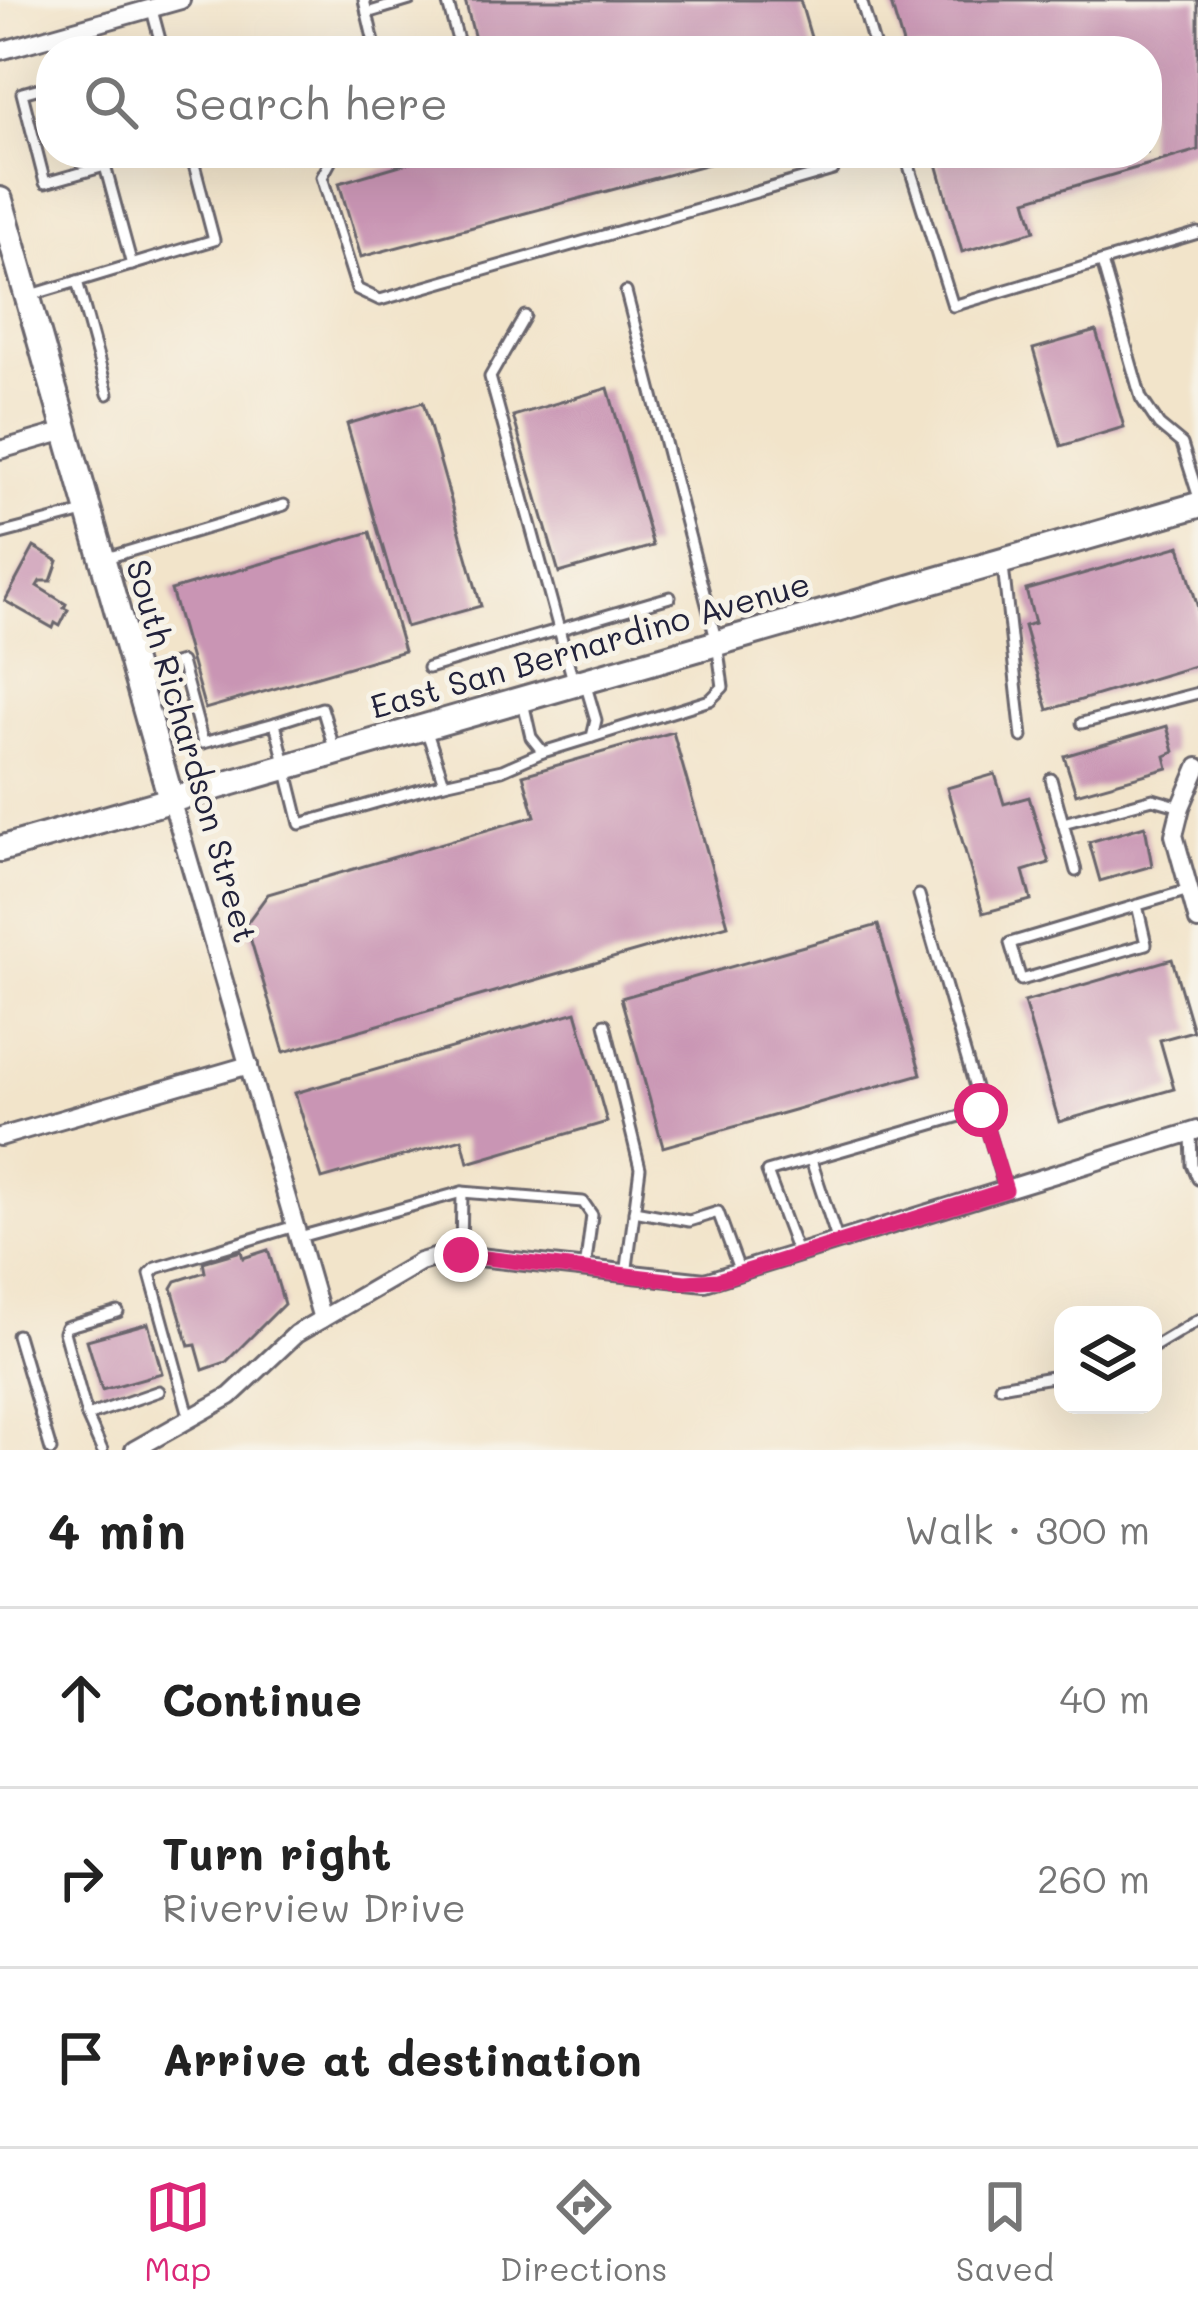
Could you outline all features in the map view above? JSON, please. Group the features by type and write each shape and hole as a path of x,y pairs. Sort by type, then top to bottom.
{"main road":[{"name":"South Richardson Street","path":"0,200 171,800"},
{"name":"East San Bernardino Avenue","path":"0,849 1198,505"}],"street":[{"path":"49,36 181,0"},
{"path":"0,51 36,40"},
{"path":"0,450 66,431"},
{"path":"1198,767 1174,836 1190,866 1189,890 1198,921"},
{"name":"South Richardson Street","path":"171,800 322,1319"},
{"path":"0,1137 249,1065"},
{"path":"134,1450 230,1396 288,1340 420,1262 448,1254 705,1282 1194,1131"}],"lane":[{"path":"364,0 372,36"},
{"path":"367,13 410,0"},
{"path":"447,0 457,36"},
{"path":"862,0 872,36"},
{"path":"146,6 157,36"},
{"path":"36,89 22,93 36,148"},
{"path":"41,168 45,183 98,168"},
{"path":"106,168 132,265"},
{"path":"28,296 214,240 195,168"},
{"path":"327,168 322,177 357,289 380,300 833,170"},
{"path":"910,168 953,306 1198,233"},
{"path":"1102,262 1141,398 1159,425 1182,444 1198,495"},
{"path":"77,281 108,394"},
{"path":"275,723 299,824 502,770 543,752 710,700 723,687 717,643 626,292"},
{"path":"525,316 490,376 559,628 596,720 592,737"},
{"path":"1182,444 1198,439"},
{"path":"103,559 284,505"},
{"path":"0,534 89,511"},
{"path":"1003,561 1022,736"},
{"path":"428,668 670,597"},
{"path":"135,675 181,662 203,743 322,708 335,752"},
{"path":"1082,723 1198,693"},
{"path":"522,699 530,737 543,752"},
{"path":"425,727 444,783"},
{"path":"1051,779 1076,871"},
{"path":"1063,823 1153,799 1181,807"},
{"path":"1136,905 1146,944 1021,980 1010,943 1136,905 1189,890"},
{"path":"919,895 1006,1190"},
{"path":"605,1024 640,1168 626,1275"},
{"path":"797,1255 767,1172 981,1110"},
{"path":"1194,1131 1192,1165 1198,1179"},
{"path":"811,1160 838,1243"},
{"path":"461,1255 462,1192"},
{"path":"190,1419 148,1280 156,1268 462,1192 583,1202 592,1215 584,1270"},
{"path":"634,1211 689,1221 718,1212 740,1273"},
{"path":"102,1450 87,1417 64,1332 66,1327 118,1312"},
{"path":"1162,1342 1198,1320"},
{"path":"17,1335 51,1450"},
{"path":"1000,1386 1054,1377"},
{"path":"87,1417 159,1391"}],"building":[{"path":"465,0 800,0 811,36 474,36"},
{"path":"890,0 1198,0 1198,150 1162,160 1162,36 901,36"},
{"path":"390,168 694,168 361,257 339,183"},
{"path":"938,168 1136,168 1026,200 1035,231 962,252"},
{"path":"1096,331 1124,427 1061,446 1033,349"},
{"path":"608,388 653,546 559,573 513,416"},
{"path":"423,402 481,606 406,627 347,424"},
{"path":"370,532 404,651 205,709 171,590"},
{"path":"1180,546 1198,608 1198,665 1048,710 1024,626 1035,623 1026,590"},
{"path":"34,547 58,561 51,581 40,581 37,586 66,604 60,626 55,623 53,628 5,601"},
{"path":"1167,726 1174,752 1165,756 1168,768 1076,794 1064,756"},
{"path":"673,732 728,925 284,1052 246,924 268,894 535,816 523,775"},
{"path":"995,774 1004,804 1029,797 1049,863 1023,871 1031,900 983,913 947,788"},
{"path":"1145,826 1152,866 1100,881 1089,842"},
{"path":"878,925 921,1074 663,1147 621,998"},
{"path":"1172,959 1193,1031 1160,1040 1174,1089 1059,1122 1024,1002"},
{"path":"576,1012 607,1122 468,1163 462,1139 322,1179 295,1093"},
{"path":"268,1250 284,1304 226,1362 203,1370 196,1345 189,1346 172,1288 176,1281 205,1272 203,1262 241,1251 243,1258"},
{"path":"148,1323 162,1373 102,1390 87,1340"}],"route":[{"path":"461,1255 685,1282 718,1280 1006,1190 981,1110"}]}
